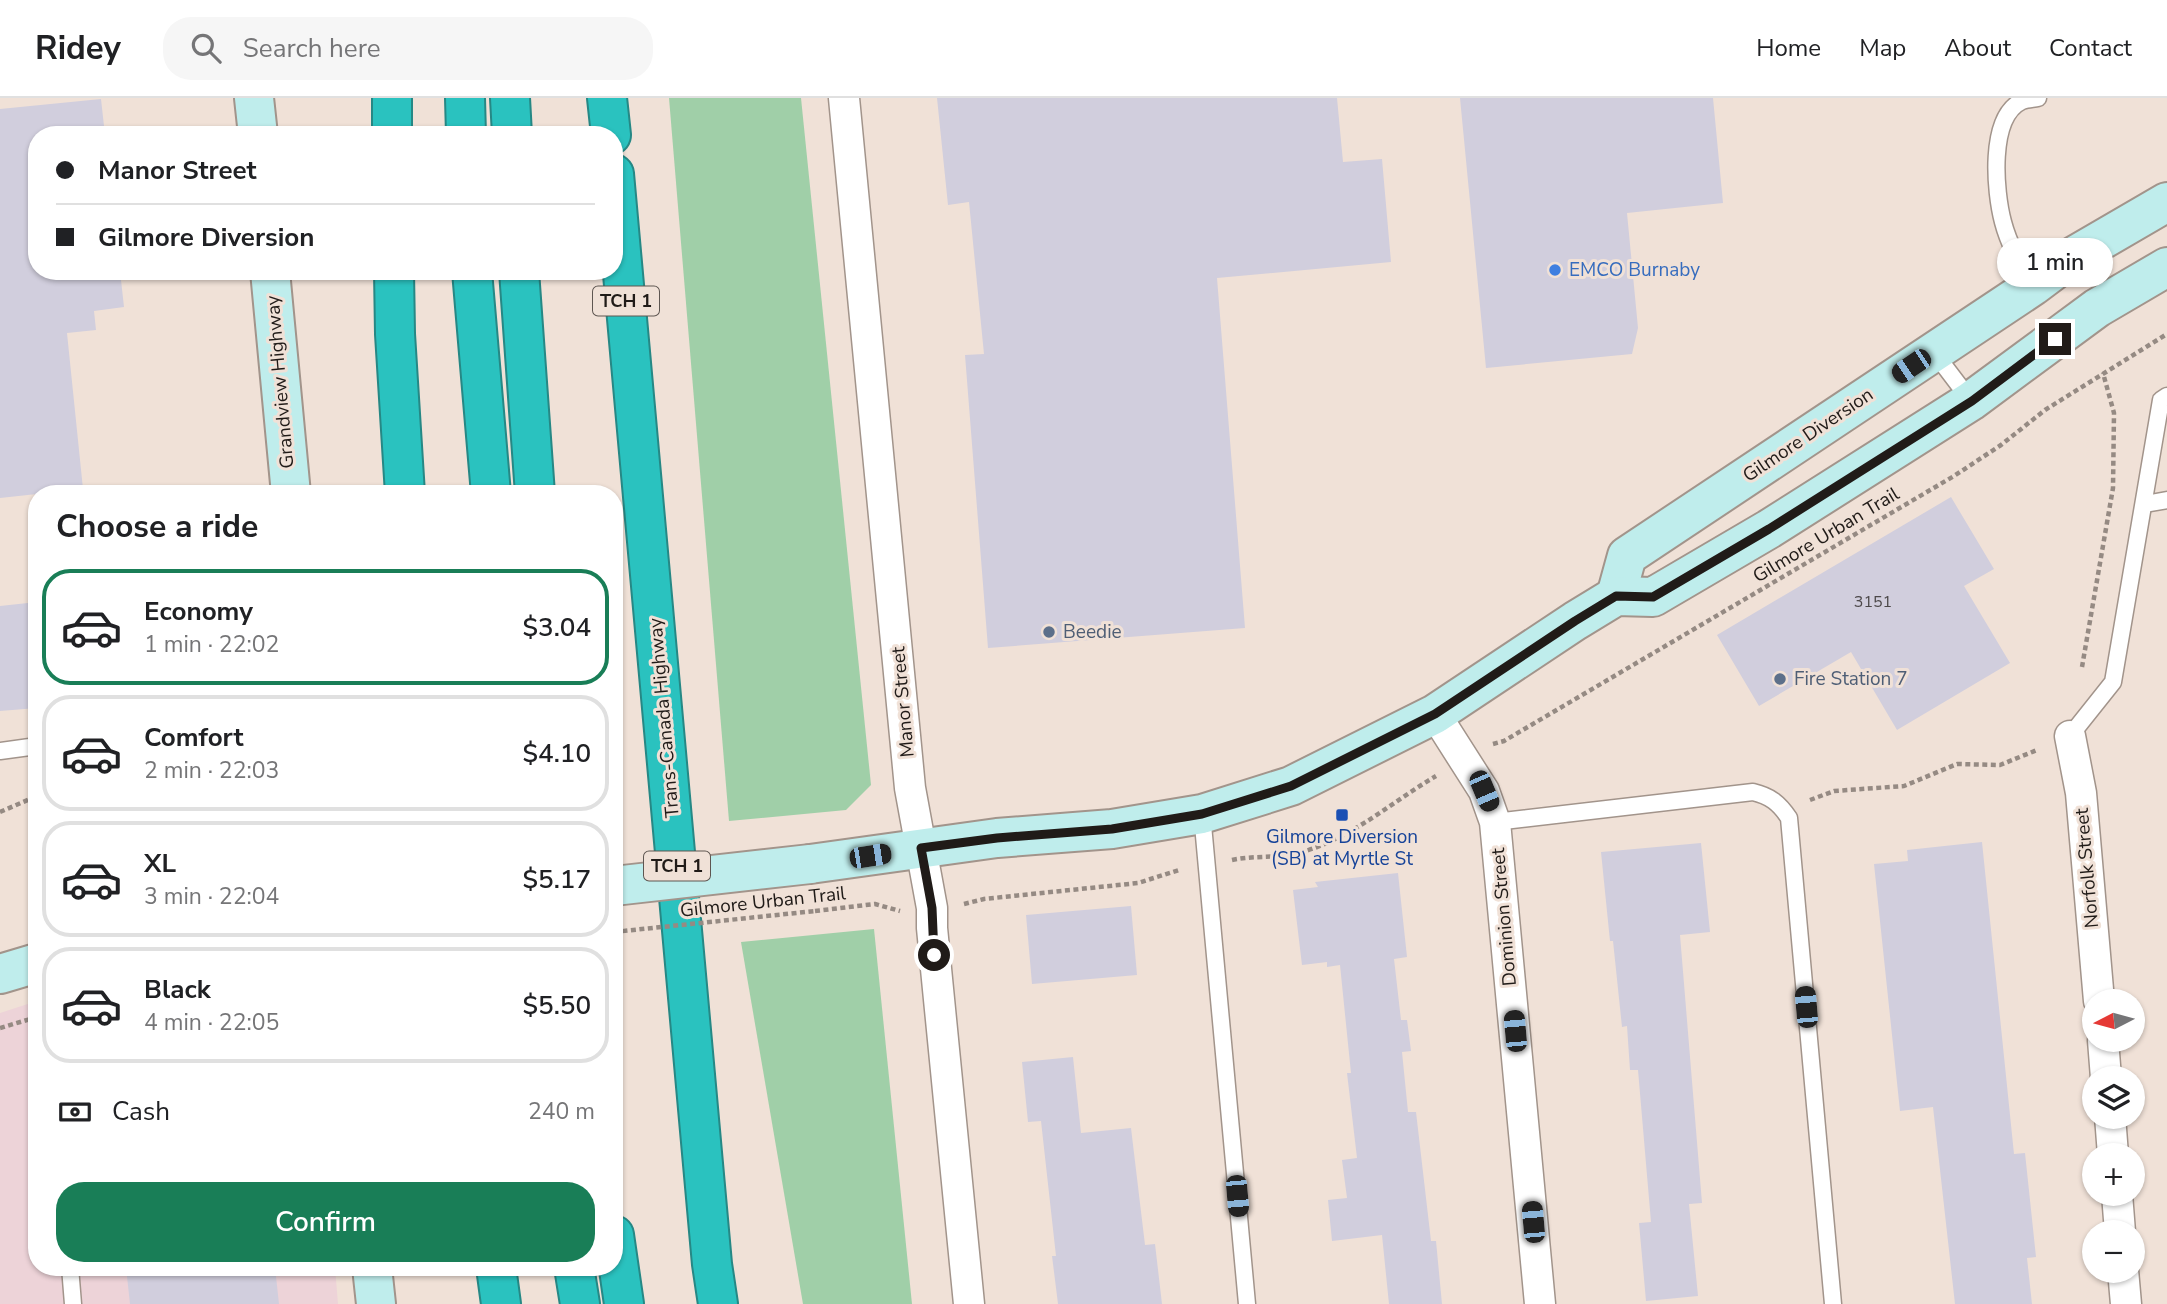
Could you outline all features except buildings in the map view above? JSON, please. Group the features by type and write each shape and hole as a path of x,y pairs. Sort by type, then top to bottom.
{"highway":[{"path":"392,98 392,126"},
{"path":"464,98 466,126"},
{"path":"510,98 512,126"},
{"path":"607,98 610,126"},
{"name":"Trans-Canada Highway","path":"623,274 712,1264 719,1304"},
{"path":"394,280 404,485"},
{"path":"473,280 490,485"},
{"path":"520,280 534,485"},
{"path":"476,1276 478,1304"},
{"path":"497,1276 501,1304"},
{"path":"575,1276 580,1304"},
{"path":"620,1276 624,1304"}],"main road":[{"path":"254,98 257,126"},
{"name":"Gilmore Diversion","path":"1616,596 1627,556 2033,286 2069,259 2167,202"},
{"path":"623,885 810,864 997,838 1112,829 1202,814 1291,786 1435,714 1616,596 1653,597 1769,529 1972,401 2097,308 2167,267"},
{"name":"Grandview Highway","path":"271,280 290,485"},
{"path":"0,974 28,966"},
{"path":"373,1276 376,1304"}],"street":[{"name":"Manor Street","path":"844,98 910,788 932,908 969,1304"},
{"name":"Dominion Street","path":"1435,714 1484,791 1495,822 1540,1304"},
{"name":"Norfolk Street","path":"2070,736 2081,793 2098,989"},
{"path":"2124,1283 2126,1304"}],"lane":[{"path":"2033,286 2018,262 2003,223 1997,191 1997,149 2006,117 2021,102 2038,98"},
{"path":"1933,351 1972,401"},
{"path":"2070,736 2113,682 2145,504 2160,444 2161,400 2167,396"},
{"path":"2145,504 2167,500"},
{"path":"0,751 28,747"},
{"path":"1495,822 1753,792 1774,800 1783,810 1788,818 1833,1304"},
{"path":"1202,814 1247,1304"},
{"path":"71,1276 74,1304"}],"path":[{"name":"Gilmore Urban Trail","path":"1490,745 1504,741 1954,476 2001,445 2045,410 2167,334"},
{"path":"2082,667 2113,488 2114,412 2103,373"},
{"path":"1783,810 1834,791 1904,786 1957,764 2004,764 2070,736"},
{"path":"0,812 28,800"},
{"path":"958,906 1001,897"},
{"name":"Gilmore Urban Trail","path":"623,931 875,904 905,911"},
{"path":"0,1028 28,1020"}],"shaded area":[{"path":"28,1004 28,1276 336,1276 338,1304 0,1304 0,1013"}],"green space":[{"path":"669,98 801,98 871,785 846,810 729,821"},
{"path":"874,929 912,1304 803,1304 741,942"}],"place":[{"name":"EMCO Burnaby","path":"1555,270"},
{"name":"Beedie","path":"1049,632"},
{"name":"Fire Station 7","path":"1780,679"},
{"name":"Gilmore Diversion (SB) at Myrtle St","path":"1342,815"}],"route":[{"path":"934,955 932,908 921,848 997,838 1112,829 1202,814 1291,786 1435,714 1616,596 1653,597 1769,529 1972,401 2055,339"}]}
